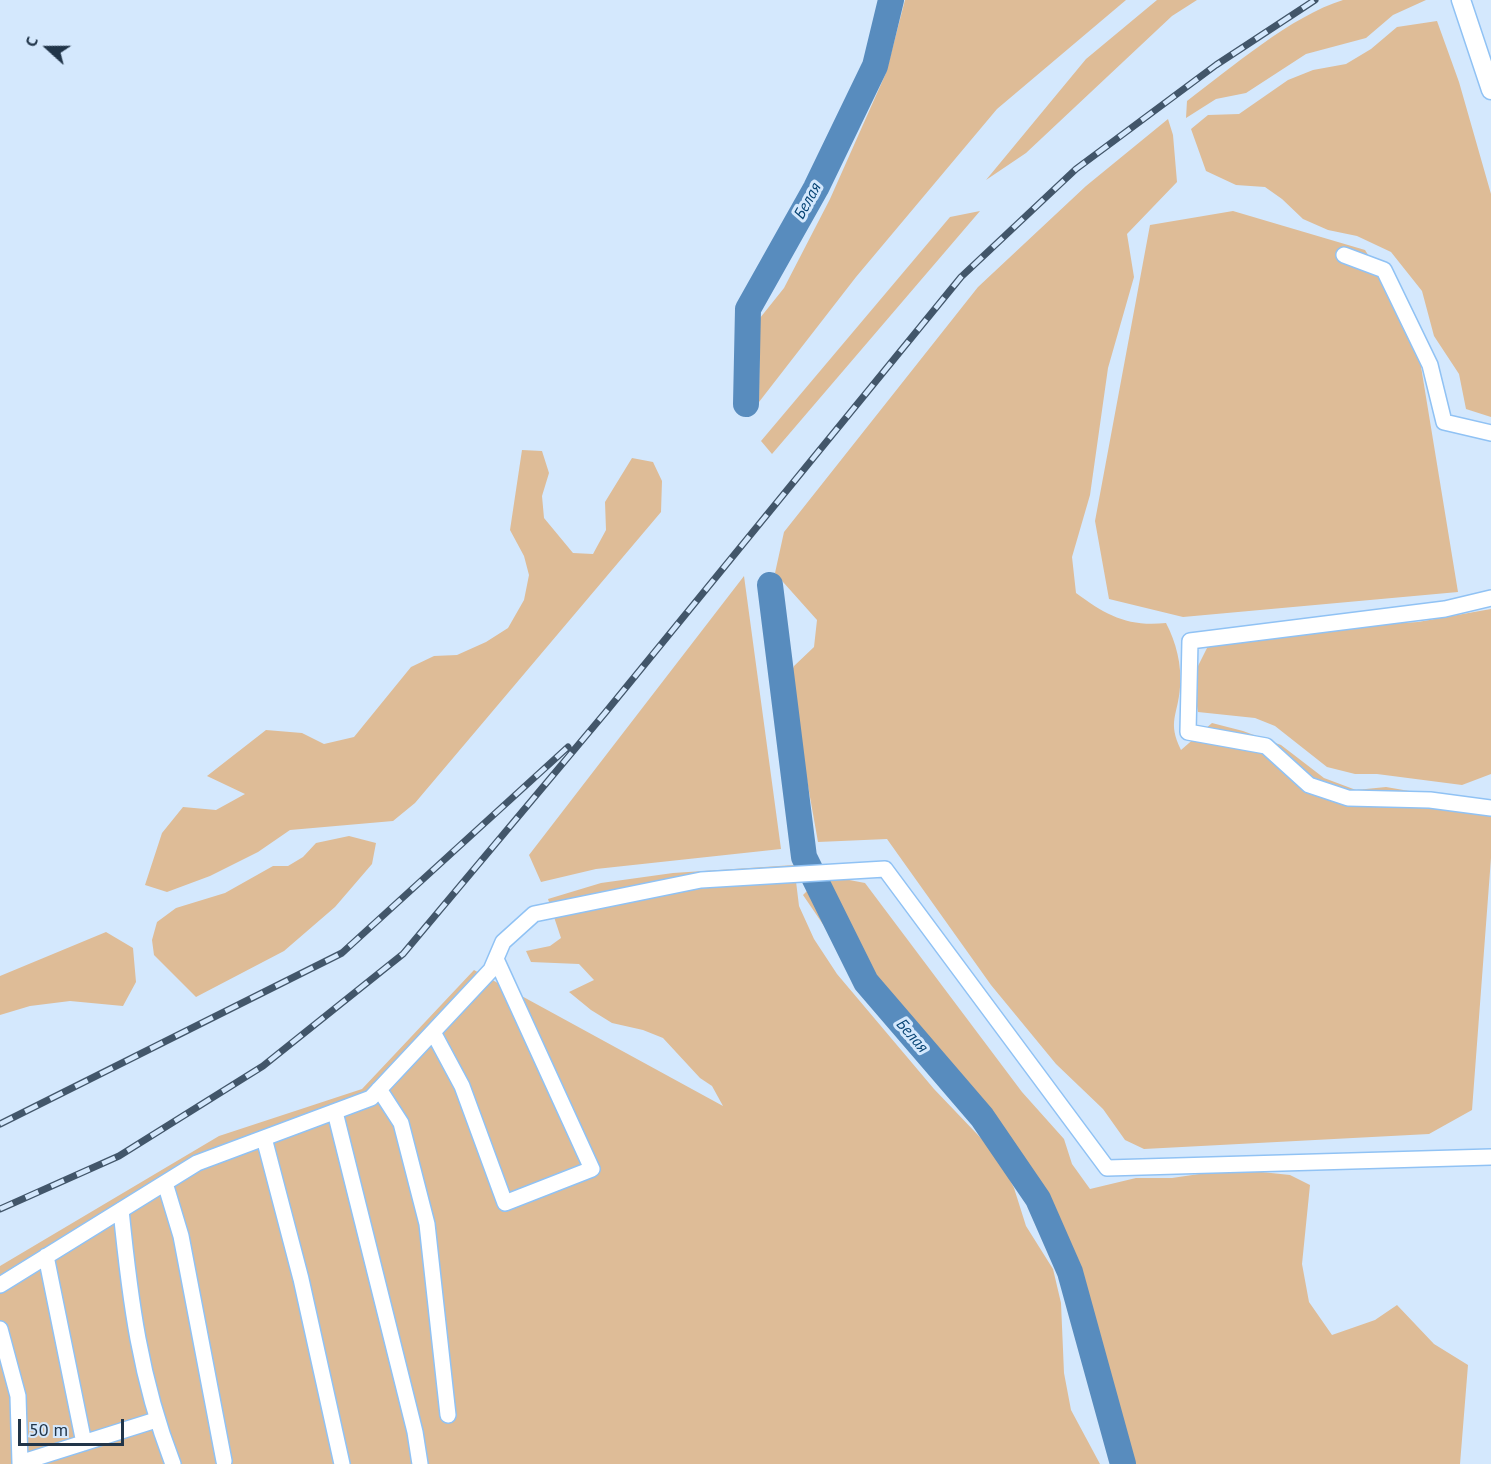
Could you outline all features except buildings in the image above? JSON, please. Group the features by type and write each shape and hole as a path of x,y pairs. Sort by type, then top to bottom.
{"main road":[{"path":"1461,0 1491,90"}],"lane":[{"path":"1344,255 1384,270 1430,365 1444,422 1491,433"},
{"path":"1491,598 1445,609 1190,641 1188,732 1266,746 1309,785 1348,798 1430,800 1491,808"},
{"path":"0,1285 197,1163 371,1098 490,970 503,942 534,914 700,880 885,869 1107,1168 1491,1157"},
{"path":"433,1032 462,1086 505,1203 592,1169 496,959"},
{"path":"379,1089 401,1123 427,1224 448,1415"},
{"path":"335,1112 415,1431 420,1464"},
{"path":"264,1138 301,1279 342,1464"},
{"path":"165,1183 181,1236 224,1461"},
{"path":"121,1210 129,1286 143,1374 156,1420 173,1464"},
{"path":"46,1256 84,1443"},
{"path":"0,1329 18,1396 20,1463 156,1420"}],"shaded area":[{"path":"905,0 1126,0 997,109 856,277 759,402 760,318 784,288 830,199 886,73"},
{"path":"1157,0 1197,0 1172,16 1026,153 986,180 1086,59"},
{"path":"1343,0 1426,0 1393,15 1366,38 1306,54 1246,93 1216,99 1186,118 1187,101 1242,59 1282,30"},
{"path":"1437,21 1459,82 1491,194 1491,417 1466,409 1459,374 1434,336 1422,291 1391,252 1357,236 1328,230 1303,219 1265,187 1236,185 1206,171 1191,129 1208,115 1239,114 1288,80 1313,70 1346,64 1371,49 1397,27"},
{"path":"1168,119 1173,135 1177,182 1127,234 1134,277 1108,368 1090,495 1072,557 1076,593 1097,608 1118,618 1140,623 1166,623 1173,638 1179,662 1180,687 1174,725 1181,750 1212,723 1281,745 1324,778 1356,790 1386,787 1491,805 1491,858 1472,1110 1429,1134 1144,1149 1125,1140 1103,1109 1056,1064 991,985 887,839 818,842 789,679 794,666 814,647 817,620 775,573 784,532 978,287 1086,186"},
{"path":"980,211 772,454 761,441 950,217"},
{"path":"1233,211 1365,250 1415,330 1458,592 1183,617 1109,599 1095,521 1150,225"},
{"path":"522,450 542,451 549,473 542,496 544,518 573,553 593,554 606,530 605,502 632,458 653,462 662,481 661,512 415,803 393,821 290,830 258,852 210,876 167,892 145,885 162,833 183,807 216,810 245,794 207,776 266,730 302,733 324,744 354,737 411,667 434,656 457,655 486,642 508,628 524,600 529,575 524,556 510,530"},
{"path":"744,576 781,849 596,869 541,882 529,855"},
{"path":"1491,609 1491,774 1462,785 1377,774 1355,774 1327,767 1275,726 1255,718 1198,712 1192,678 1211,640 1288,630 1418,622"},
{"path":"349,836 376,843 372,864 335,907 284,951 196,997 154,955 152,940 157,922 176,908 225,893 273,866 288,866 303,857 316,843"},
{"path":"794,865 799,906 814,939 837,974 934,1089 998,1156 1014,1188 1026,1226 1053,1269 1061,1303 1064,1373 1071,1410 1100,1464 0,1464 0,1266 219,1136 362,1089 474,970 723,1106 712,1086 700,1078 663,1038 643,1030 612,1023 569,992 594,980 579,964 531,962 526,951 550,946 561,938 548,899 601,883 673,873"},
{"path":"823,875 865,883 1022,1092 1064,1139 1072,1164 1090,1189 1136,1178 1172,1178 1233,1169 1290,1175 1310,1185 1302,1264 1309,1302 1332,1335 1375,1320 1397,1305 1434,1344 1468,1365 1460,1464 1128,1464 1069,1259 971,1090 919,1036 869,992 803,895"},
{"path":"106,932 133,948 136,982 123,1006 70,1001 30,1006 0,1015 0,976"}],"waterway":[{"name":"Белая","path":"746,404 748,309 816,188 875,66 891,0"},
{"name":"Белая","path":"770,585 804,857 866,982 982,1117 1038,1199 1070,1272 1123,1464"}],"railway":[{"path":"0,1209 119,1156 263,1066 403,954 605,713 961,277 1076,169 1216,65 1315,0"},
{"path":"0,1124 342,953 568,747"}]}
